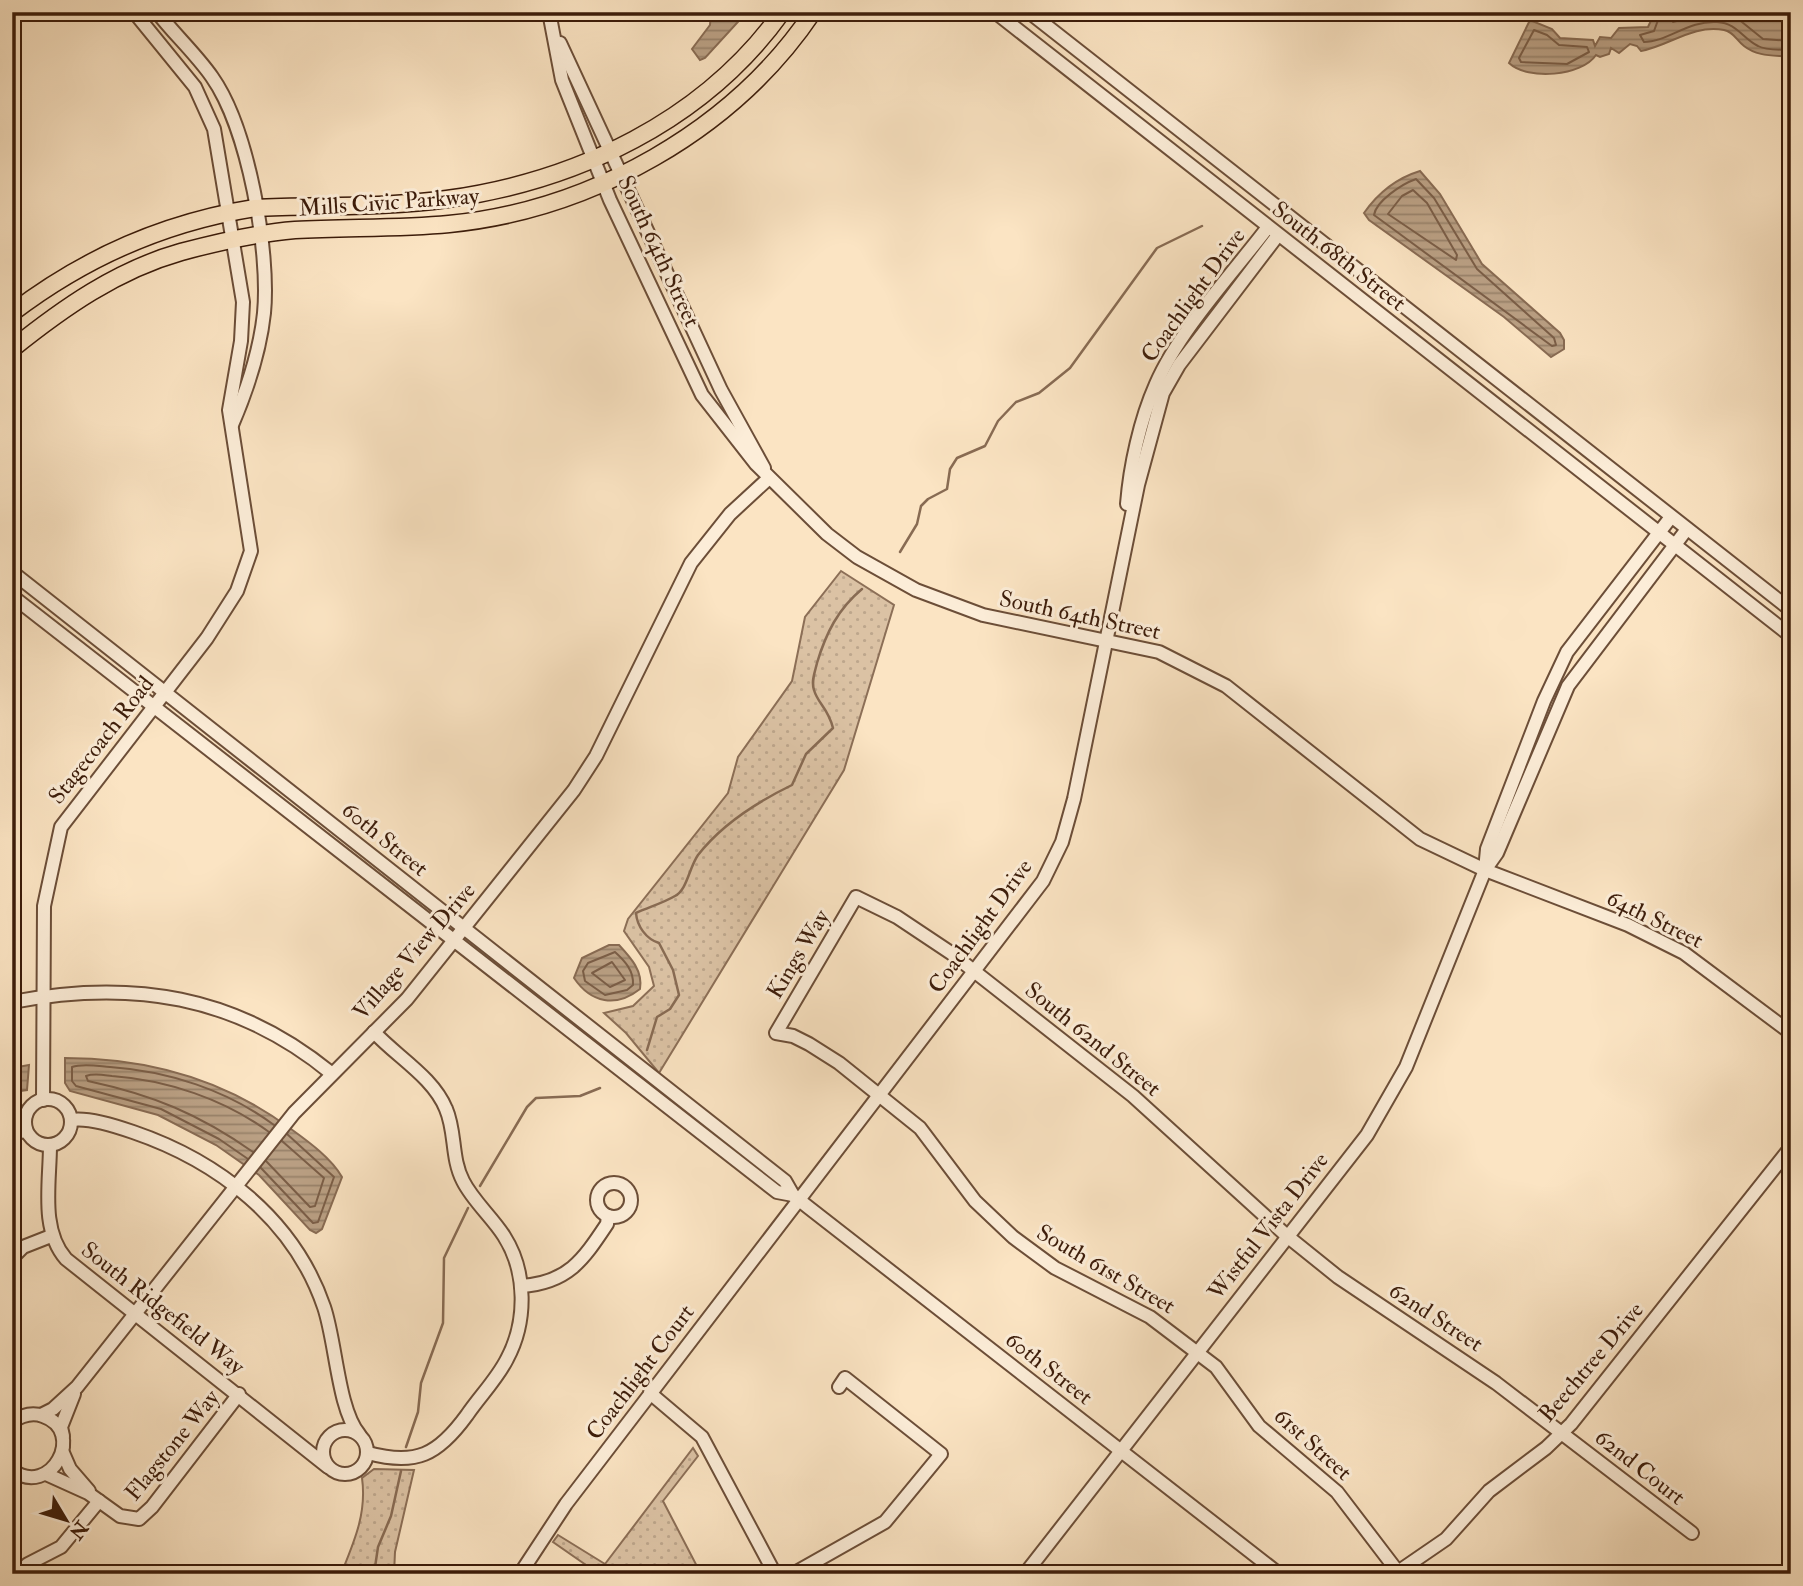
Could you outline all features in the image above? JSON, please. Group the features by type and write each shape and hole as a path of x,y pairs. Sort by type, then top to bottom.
{"main road":[{"name":"Mills Civic Parkway","path":"12,313 66,276 125,246 165,229 228,212 255,208 445,199 545,178 593,159 656,127 702,96 746,57 782,12"},
{"name":"Mills Civic Parkway","path":"12,349 63,309 122,276 179,253 259,235 481,220 541,206 603,182 672,146 721,113 765,73 813,12"}],"street":[{"name":"Stagecoach Road","path":"43,1100 44,906 61,827 207,638 246,573 251,551 229,410 241,341 243,302 216,142 207,110 195,87 134,12"},
{"name":"Stagecoach Road","path":"157,12 212,76 226,102 237,128 255,208 264,311 259,344 230,428"},
{"name":"South 68th Street","path":"995,12 1791,636"},
{"name":"South 68th Street","path":"1029,12 1791,610"},
{"name":"South 64th Street","path":"550,17 609,151 721,390 769,478"},
{"name":"South 64th Street","path":"550,17 562,79 593,159 702,395 725,428 769,478 827,534 858,557 916,590 983,615 1159,652 1226,686 1420,839 1485,870"},
{"name":"Coachlight Drive","path":"795,1197 879,1095 1023,911 1043,881 1062,842 1074,799 1105,640 1163,393 1179,365 1273,231"},
{"name":"Village View Drive","path":"41,1415 53,1409 77,1387 294,1113 407,999 574,790 596,756 700,550 730,513 769,478"},
{"name":"Wistful Vista Drive","path":"1485,870 1487,849 1554,676 1567,652 1671,517"},
{"name":"Wistful Vista Drive","path":"1026,1574 1367,1135 1406,1067 1485,870 1497,853 1568,686 1687,529"},
{"name":"60th Street","path":"12,572 785,1181 795,1197 1279,1574"},
{"name":"60th Street","path":"12,596 777,1192 795,1197"},
{"name":"64th Street","path":"1485,870 1628,925 1684,953 1791,1033"},
{"name":"South 62nd Street","path":"856,897 926,934 975,971 1133,1096 1287,1236"},
{"name":"Kings Way","path":"776,1033 856,897"},
{"path":"12,1002 127,993 186,1000 259,1024 286,1039 331,1073"},
{"path":"368,1453 409,1459 435,1450 448,1438 508,1358 520,1321 521,1286 504,1237 469,1192 457,1169 451,1124 441,1099 422,1076 374,1032"},
{"name":"South 61st Street","path":"776,1033 793,1036 809,1044 919,1128 975,1201 1013,1237 1055,1268 1150,1317 1197,1351"},
{"path":"43,1100 57,1101 64,1105 71,1120 64,1138 50,1145 37,1143 26,1131 26,1114 29,1108 43,1100"},
{"path":"71,1120 125,1129 164,1143 200,1161 255,1202 288,1240 315,1283 334,1343 349,1420 368,1453 366,1460 353,1473 342,1474 328,1467 323,1456 342,1395"},
{"path":"12,1133 26,1131"},
{"name":"South Ridgefield Way","path":"50,1145 51,1236 54,1245 66,1259 328,1467"},
{"name":"Beechtree Drive","path":"1397,1573 1446,1539 1489,1491 1563,1433 1791,1147"},
{"name":"Coachlight Court","path":"520,1574 551,1524 795,1197"},
{"path":"521,1286 550,1281 576,1267 607,1224 608,1216"},
{"path":"12,1258 23,1247 51,1236"},
{"name":"62nd Street","path":"1287,1236 1362,1294 1444,1346 1563,1433"},
{"name":"61st Street","path":"1197,1351 1228,1380 1270,1439 1319,1477 1353,1510 1397,1573"},
{"path":"793,1574 885,1522 941,1454 845,1378 839,1387"},
{"path":"12,1485 26,1477 46,1474 54,1469 63,1446 61,1427 77,1387"},
{"path":"650,1393 702,1437 775,1574"},
{"name":"Flagstone Way","path":"18,1574 28,1564 61,1547 97,1499 126,1519 134,1520 145,1515 239,1395"},
{"path":"13,1419 41,1415 54,1423 70,1469 97,1499"},
{"path":"294,1438 313,1442 349,1429 359,1434"},
{"name":"62nd Court","path":"1563,1433 1692,1534"},
{"path":"12,1470 26,1477"},
{"path":"46,1474 97,1499"}],"shaded area":[{"path":"841,571 894,605 844,770 659,1073 626,1033 604,1013 633,1006 654,986 649,967 624,931 628,919 728,793 738,757 792,681 805,617"},
{"path":"693,1448 698,1456 663,1501 701,1574 599,1574 553,1542 558,1535 605,1564"},
{"path":"374,1469 414,1470 395,1552 394,1574 341,1574 361,1515 362,1478"}],"water":[{"path":"711,12 747,12 705,58 700,60 692,49 710,25"},
{"path":"1655,12 1791,12 1791,57 1755,52 1744,46 1730,32 1713,29 1691,33 1641,51 1630,44 1619,53 1611,48 1609,54 1600,57 1596,55 1579,68 1567,72 1541,74 1518,69 1509,63 1530,20 1552,29 1560,38 1593,40 1595,46 1600,37 1611,38 1619,28 1648,27"},
{"path":"1420,171 1440,194 1482,264 1560,333 1564,340 1564,349 1551,357 1504,317 1369,220 1364,213 1375,199 1396,182"},
{"path":"609,945 619,945 640,976 640,989 622,999 604,1000 596,997 588,993 574,978 582,958"},
{"path":"65,1058 156,1067 212,1085 265,1112 319,1151 342,1177 322,1229 316,1233 310,1230 259,1175 216,1145 158,1115 70,1091 65,1083"},
{"path":"29,1065 27,1090 12,1092 12,1068"}],"waterway":[{"path":"900,552 917,524 921,506 947,489 950,469 957,458 985,446 998,421 1016,402 1039,393 1070,368 1157,248 1202,226"},
{"path":"647,1050 657,1017 670,1009 679,995 673,970 659,943 643,931 636,913 679,893 695,860 707,844 741,815 792,785 806,754 833,728 813,687 814,676 834,622 862,589"},
{"path":"480,1186 527,1107 536,1098 580,1096 600,1088"},
{"path":"406,1447 418,1412 421,1383 443,1323 444,1258 468,1208"},
{"path":"374,1574 378,1547 391,1516 401,1471"}]}
